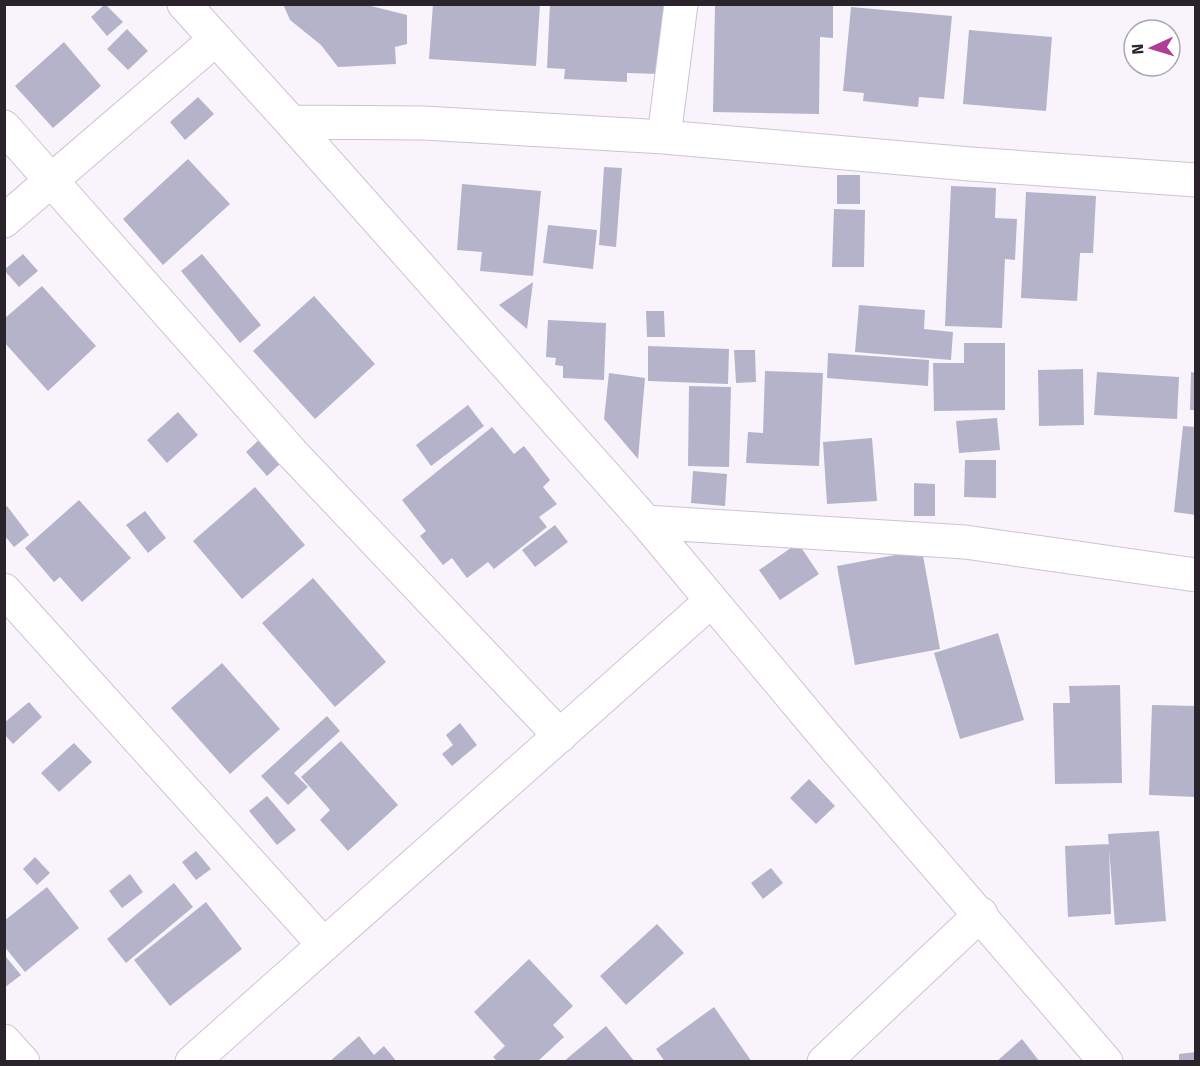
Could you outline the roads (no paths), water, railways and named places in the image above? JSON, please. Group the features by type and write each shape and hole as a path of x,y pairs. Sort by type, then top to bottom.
{"street":[{"path":"184,4 646,522 824,735 981,914 1106,1062"},
{"path":"664,137 681,4"},
{"path":"4,221 216,39"},
{"path":"291,122 424,123 664,137 970,164 1196,180"},
{"path":"4,127 292,453 560,736"},
{"path":"646,522 965,542 1196,575"},
{"path":"4,590 324,945"},
{"path":"192,1062 711,601"},
{"path":"824,1062 981,914"},
{"path":"4,1041 23,1062"}]}
